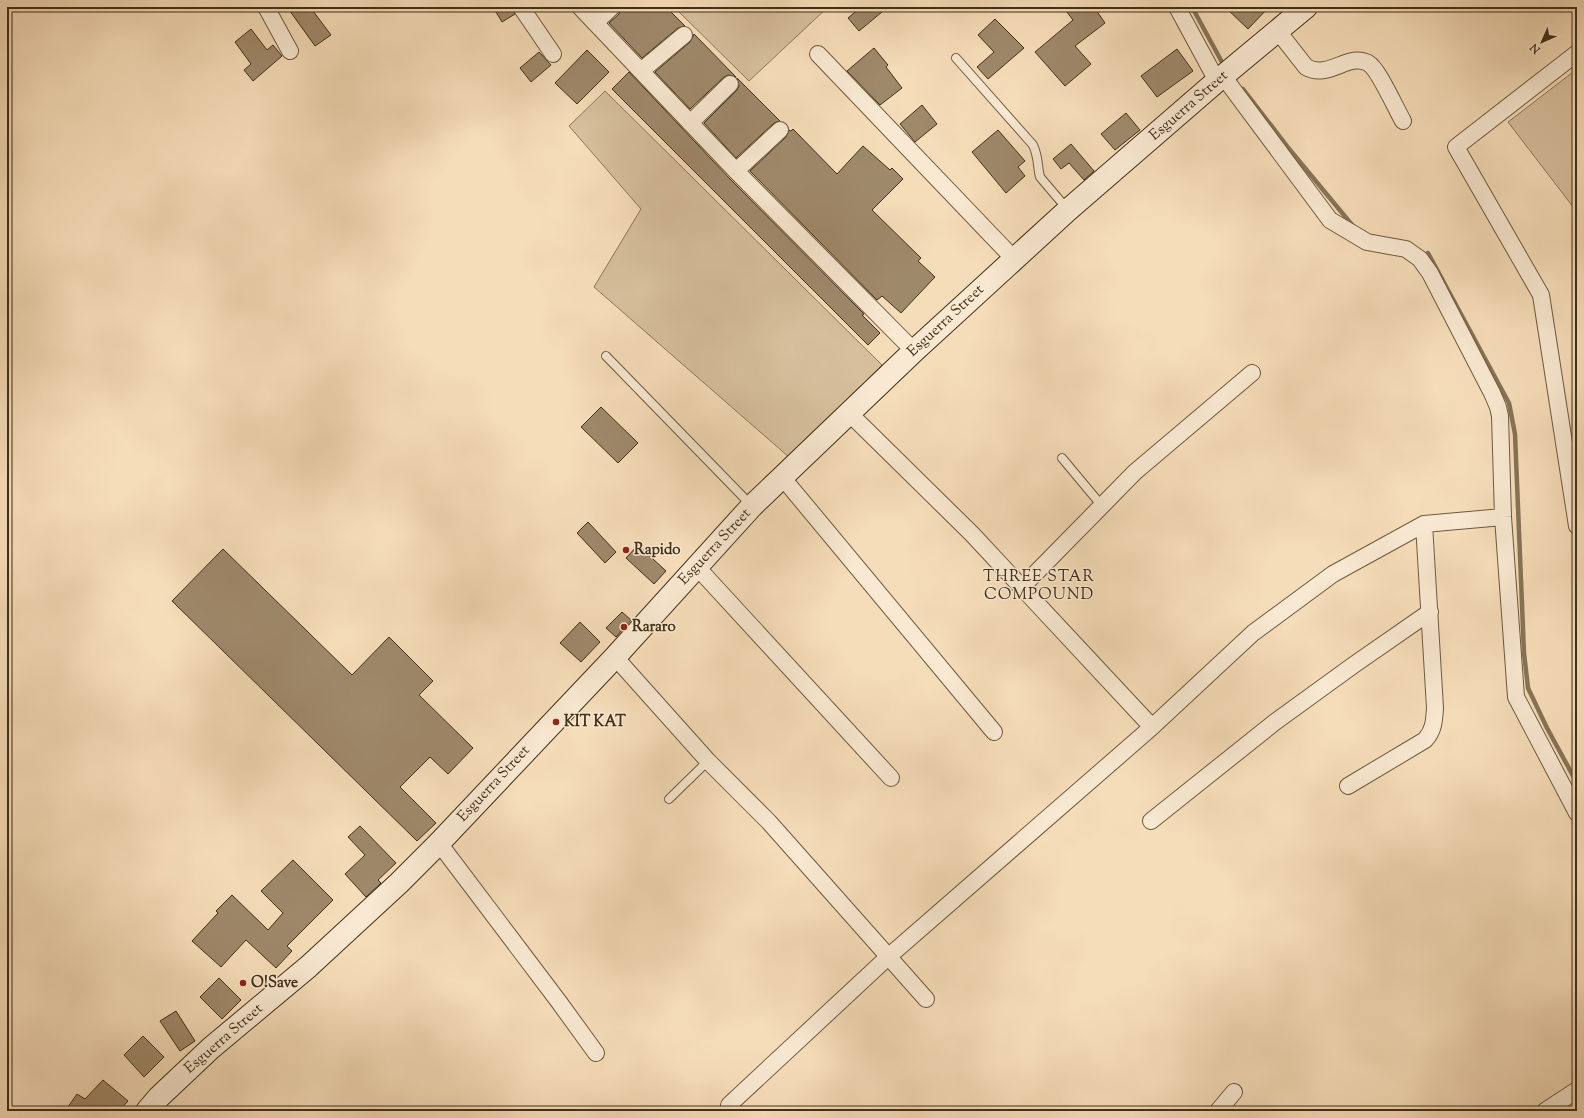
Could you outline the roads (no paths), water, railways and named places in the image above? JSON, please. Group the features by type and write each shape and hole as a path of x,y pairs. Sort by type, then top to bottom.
{"main road":[{"name":"Esguerra Street","path":"147,1111 159,1097 211,1048 308,967 439,843 615,657 752,506 914,351 1068,210 1220,78 1306,7"}],"street":[{"path":"267,7 290,51"},
{"path":"521,7 553,54"},
{"path":"580,7 736,171 914,351"},
{"path":"595,23 612,7"},
{"path":"1177,7 1220,78 1330,220 1367,242 1406,249 1420,259 1430,273 1492,393 1498,406 1500,416 1503,517 1516,697 1577,813"},
{"path":"1277,30 1306,67 1312,71 1325,71 1357,60 1368,63 1376,70 1403,121"},
{"path":"641,71 684,35"},
{"path":"1577,53 1456,147 1541,295 1577,526"},
{"path":"818,54 1014,259"},
{"path":"690,123 730,84"},
{"path":"736,171 780,130"},
{"path":"1022,587 1134,472 1252,373"},
{"path":"850,413 967,529 1152,727"},
{"path":"782,477 994,732"},
{"path":"729,1105 888,957 1152,727 1253,633 1333,574 1424,524 1503,517"},
{"path":"1348,786 1425,740 1433,730 1435,708 1424,524"},
{"path":"696,566 891,778"},
{"path":"1151,822 1275,722 1430,612"},
{"path":"615,657 708,761 769,822 926,999"},
{"path":"439,843 596,1053"},
{"path":"1545,1111 1577,1090"},
{"path":"1218,1111 1234,1092"}],"lane":[{"path":"956,58 1033,145 1038,158 1038,171 1040,177 1068,210"},
{"path":"606,356 752,506"},
{"path":"1062,458 1102,506"},
{"path":"669,799 708,761"}],"waterway":[{"path":"1192,7 1223,64"},
{"path":"1243,89 1290,150 1353,226"},
{"path":"1428,253 1509,403 1515,434 1524,653 1528,688 1547,728 1577,783"}],"place":[{"name":"Rapido","path":"626,550"},
{"name":"Rararo","path":"624,627"},
{"name":"KIT KAT","path":"556,722"},
{"name":"O!Save","path":"243,983"}],"district":[{"name":"THREE STAR COMPOUND","path":"1039,586"}]}
